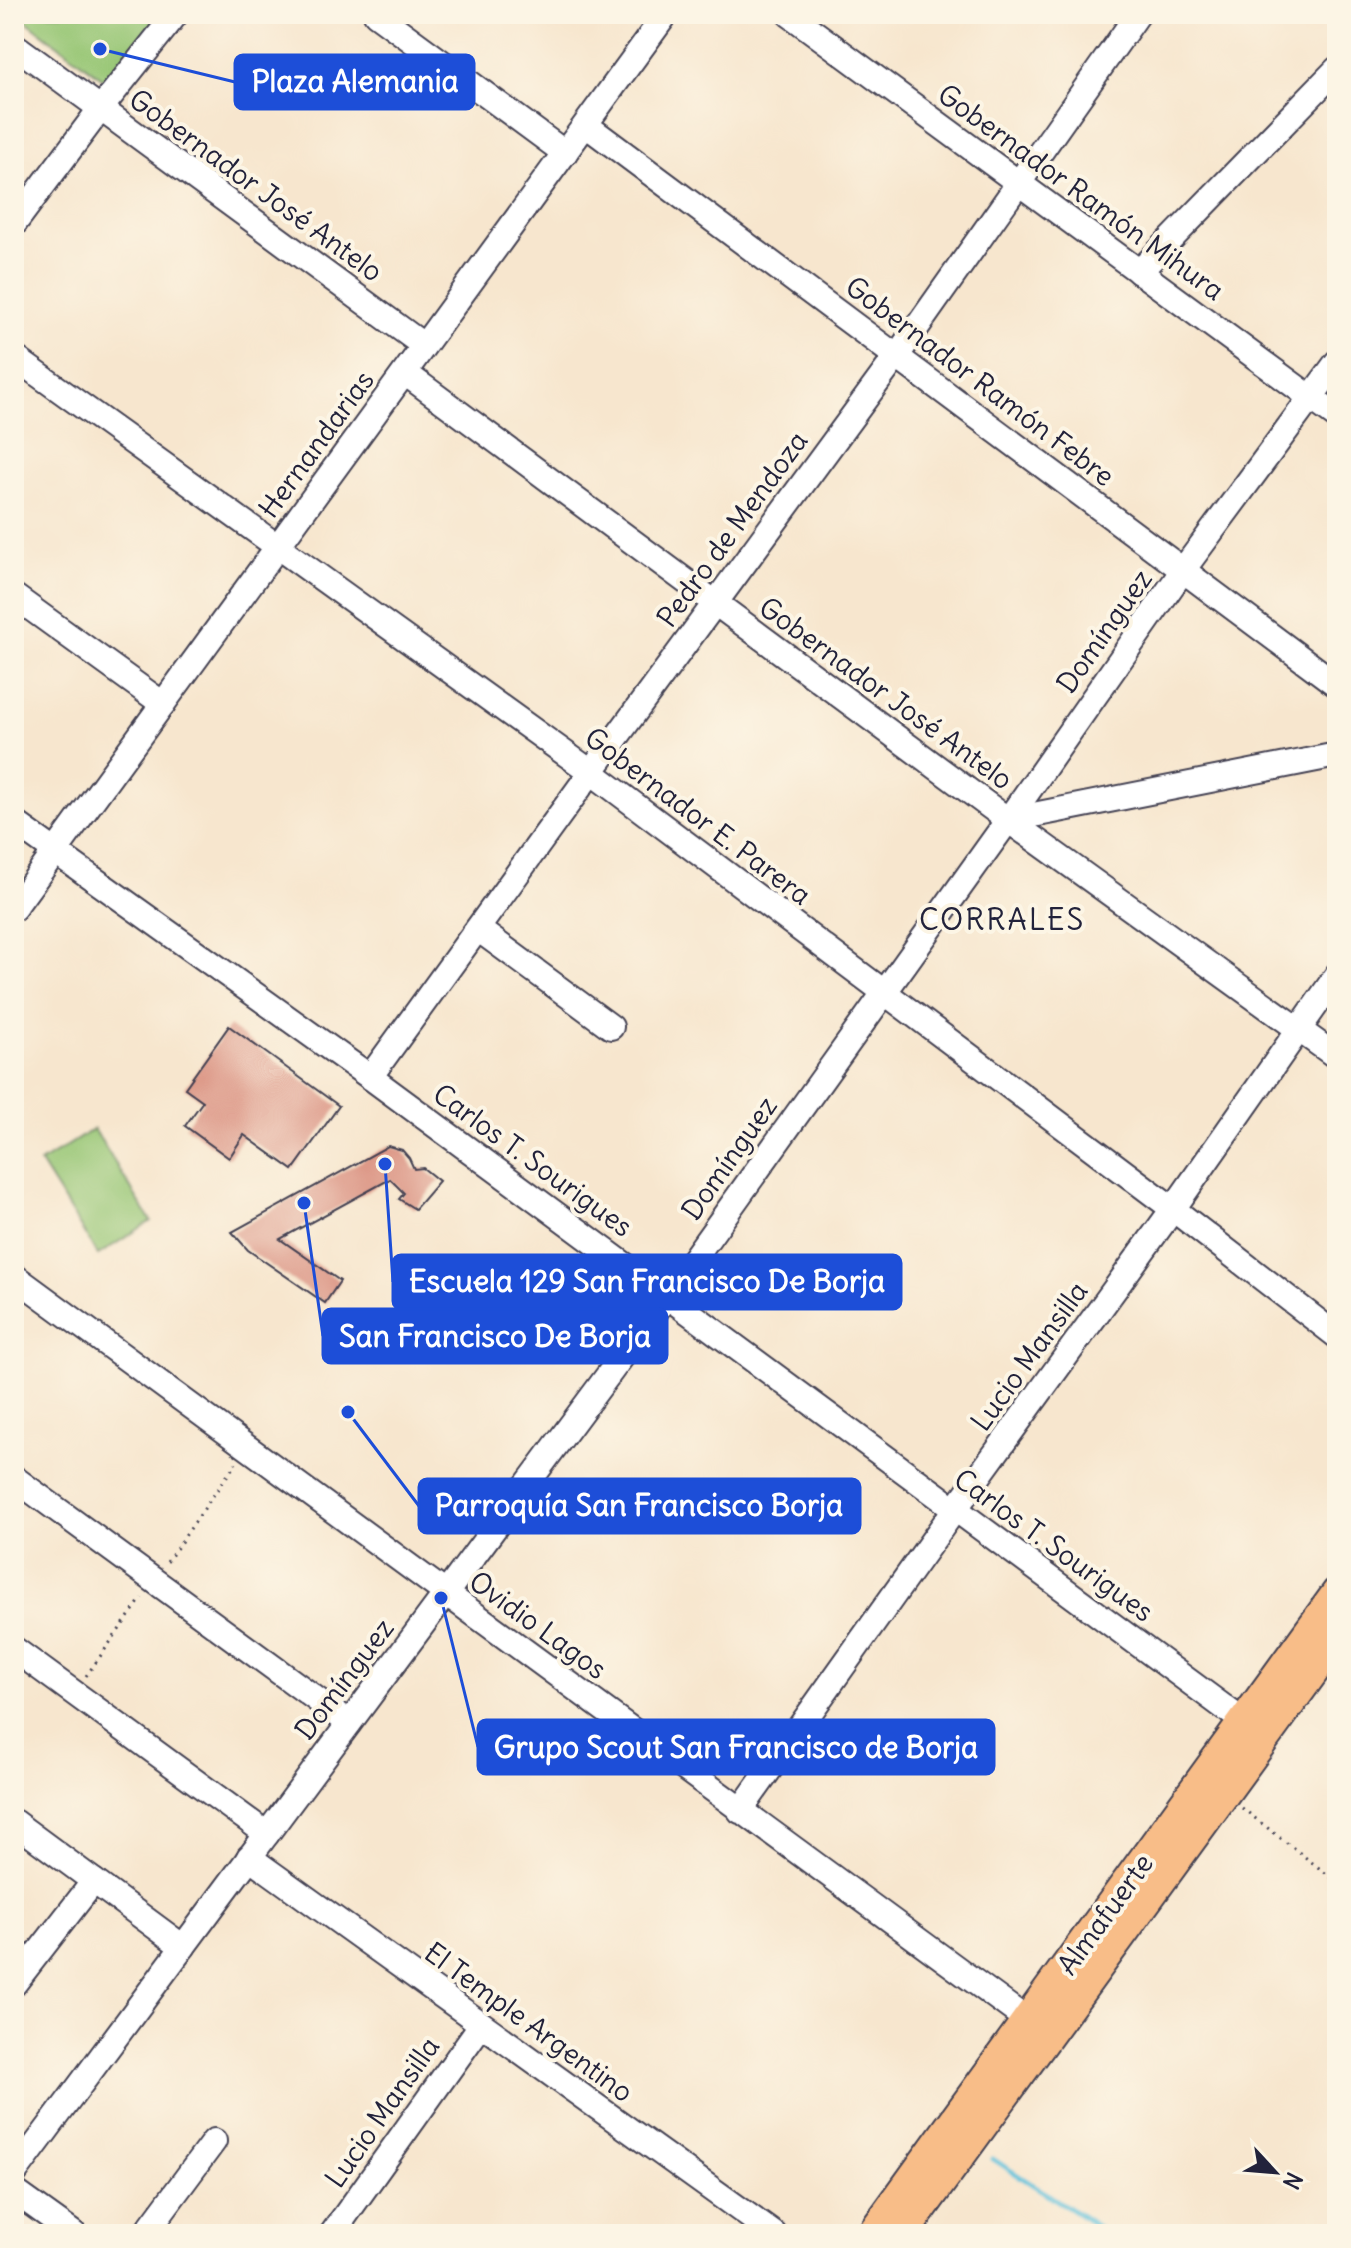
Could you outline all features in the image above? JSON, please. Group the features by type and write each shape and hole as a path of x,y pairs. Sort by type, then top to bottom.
{"main road":[{"name":"Almafuerte","path":"872,2234 1337,1593"},
{"name":"Almafuerte","path":"903,2234 1337,1639"}],"street":[{"path":"14,224 176,14"},
{"path":"376,14 565,153"},
{"name":"Hernandarias","path":"14,908 666,14"},
{"name":"Gobernador Ramón Mihura","path":"789,14 1337,417"},
{"name":"Pedro de Mendoza","path":"370,1077 896,357 1138,14"},
{"name":"Gobernador José Antelo","path":"14,45 423,345"},
{"path":"1139,272 1337,69"},
{"name":"Gobernador Ramón Febre","path":"586,125 1337,685"},
{"name":"Gobernador E. Parera","path":"14,357 591,772 1173,1209 1337,1336"},
{"name":"Domínguez","path":"14,2174 667,1296 1183,570 1337,362"},
{"name":"Gobernador José Antelo","path":"405,373 1008,820 1337,1057"},
{"path":"14,596 163,704"},
{"path":"1008,820 1337,755"},
{"name":"Carlos T. Sourigues","path":"14,822 370,1077 1244,1722"},
{"path":"478,929 611,1027"},
{"name":"Lucio Mansilla","path":"740,1811 1173,1209 1337,975"},
{"name":"Ovidio Lagos","path":"14,1276 1027,2020"},
{"path":"14,1478 349,1723"},
{"path":"14,1649 267,1834"},
{"path":"14,1822 183,1947"},
{"name":"El Temple Argentino","path":"249,1857 774,2234"},
{"path":"14,1984 94,1881"},
{"name":"Lucio Mansilla","path":"332,2234 481,2025"},
{"path":"145,2234 214,2141"},
{"path":"14,2191 74,2234"}],"path":[{"path":"1224,1794 1337,1882"}],"green space":[{"path":"17,14 164,14 111,85"},
{"path":"94,1129 151,1221 98,1255 40,1163"}],"building":[{"path":"229,1026 339,1106 293,1170 244,1135 229,1158 185,1126 203,1101 185,1088"},
{"path":"388,1146 402,1150 414,1169 423,1168 439,1181 415,1209 399,1199 404,1193 390,1179 280,1239 340,1281 325,1303 248,1250 232,1232"}],"waterway":[{"path":"993,2159 1109,2234"}],"place":[{"name":"Plaza Alemania","path":"100,49"},
{"name":"Escuela 129 San Francisco De Borja","path":"385,1164"},
{"name":"San Francisco De Borja","path":"304,1203"},
{"name":"Parroquía San Francisco Borja","path":"348,1412"},
{"name":"Grupo Scout San Francisco de Borja","path":"441,1598"}],"district":[{"name":"CORRALES","path":"1002,919"}]}
